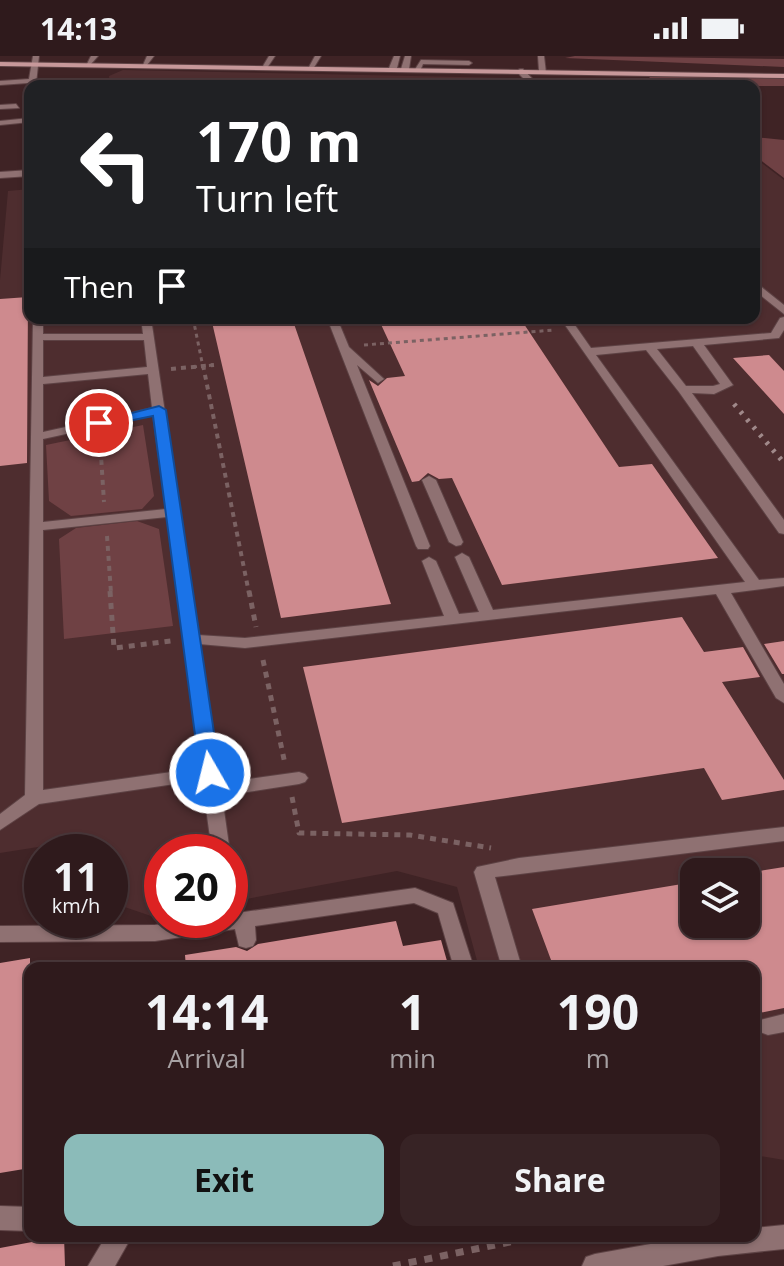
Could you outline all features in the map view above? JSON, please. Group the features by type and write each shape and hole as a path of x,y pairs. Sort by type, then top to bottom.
{"main road":[{"path":"0,64 36,59 92,59 145,64 784,76"}],"street":[{"path":"145,64 151,56"},
{"path":"267,66 272,56"},
{"path":"313,67 318,56"},
{"path":"393,68 397,56"},
{"path":"405,69 408,56"},
{"path":"541,56 543,71"},
{"path":"33,80 36,59"},
{"path":"417,69 421,62 469,63"},
{"path":"520,71 529,80"},
{"path":"0,83 24,84"},
{"path":"0,107 16,106"},
{"path":"0,123 24,121"},
{"path":"0,175 24,173"},
{"path":"760,289 784,311"},
{"path":"588,352 775,336 784,320"},
{"path":"34,798 38,324"},
{"path":"147,324 218,834"},
{"path":"334,324 453,619"},
{"path":"569,324 755,586"},
{"path":"38,337 148,337"},
{"path":"683,389 714,390 727,385 696,343"},
{"path":"344,347 378,379"},
{"path":"649,347 683,389 784,530"},
{"path":"37,381 153,370"},
{"path":"37,437 159,410"},
{"path":"429,480 488,616"},
{"path":"36,527 173,512"},
{"path":"191,639 259,641 784,582"},
{"path":"721,589 784,698"},
{"path":"0,823 34,798 211,782 294,779"},
{"path":"510,962 484,872 519,865 784,834"},
{"path":"0,934 245,930 415,895 446,908 462,962"},
{"path":"0,1218 24,1219"},
{"path":"760,1240 784,1237"},
{"path":"101,1266 116,1242"},
{"path":"595,1266 737,1242"}],"path":[{"path":"194,324 259,641 294,779 299,833 410,835 503,850"},
{"path":"344,347 559,324"},
{"path":"153,370 214,365"},
{"path":"113,632 114,648 163,642"},
{"path":"393,1266 510,1242"}],"shaded area":[{"path":"565,58 784,59 784,67"},
{"path":"123,70 608,80 109,80 109,76"},
{"path":"649,77 784,77 784,86 760,86 760,80 653,80"},
{"path":"760,138 784,140 784,178 760,160"},
{"path":"760,162 784,180 784,1160 760,1156 760,962 477,962 457,887 397,871 248,899 248,834 144,834 144,914 128,908 128,834 24,834 24,849 0,853 0,280 8,191 24,190 24,324 760,324"},
{"path":"143,425 154,496 142,509 71,516 49,501 46,445"},
{"path":"137,521 159,529 173,626 64,639 59,539 76,528"}],"building":[{"path":"24,297 24,324 28,324 27,463 0,466 0,299"},
{"path":"212,324 294,324 391,604 281,618"},
{"path":"381,324 524,324 619,467 652,464 718,558 502,585 452,478 439,479 428,473 419,481 412,482 369,380 378,386 387,378 405,376"},
{"path":"769,355 784,371 784,414 733,358"},
{"path":"682,617 704,652 743,647 760,677 722,682 784,780 784,790 722,800 704,768 342,823 303,667"},
{"path":"784,641 784,674 782,674 764,644"},
{"path":"784,867 784,1008 760,1013 760,962 552,962 532,909 680,884 680,938 760,938 760,871"},
{"path":"396,921 403,946 441,940 447,962 186,962 185,955 236,947 247,951 258,944"},
{"path":"30,958 30,962 24,962 24,1169 0,1173 0,963"},
{"path":"32,1242 64,1242 65,1266 0,1266 0,1248"}],"railway":[{"path":"734,404 784,463"}],"route":[{"path":"99,423 159,410 210,773"}]}
